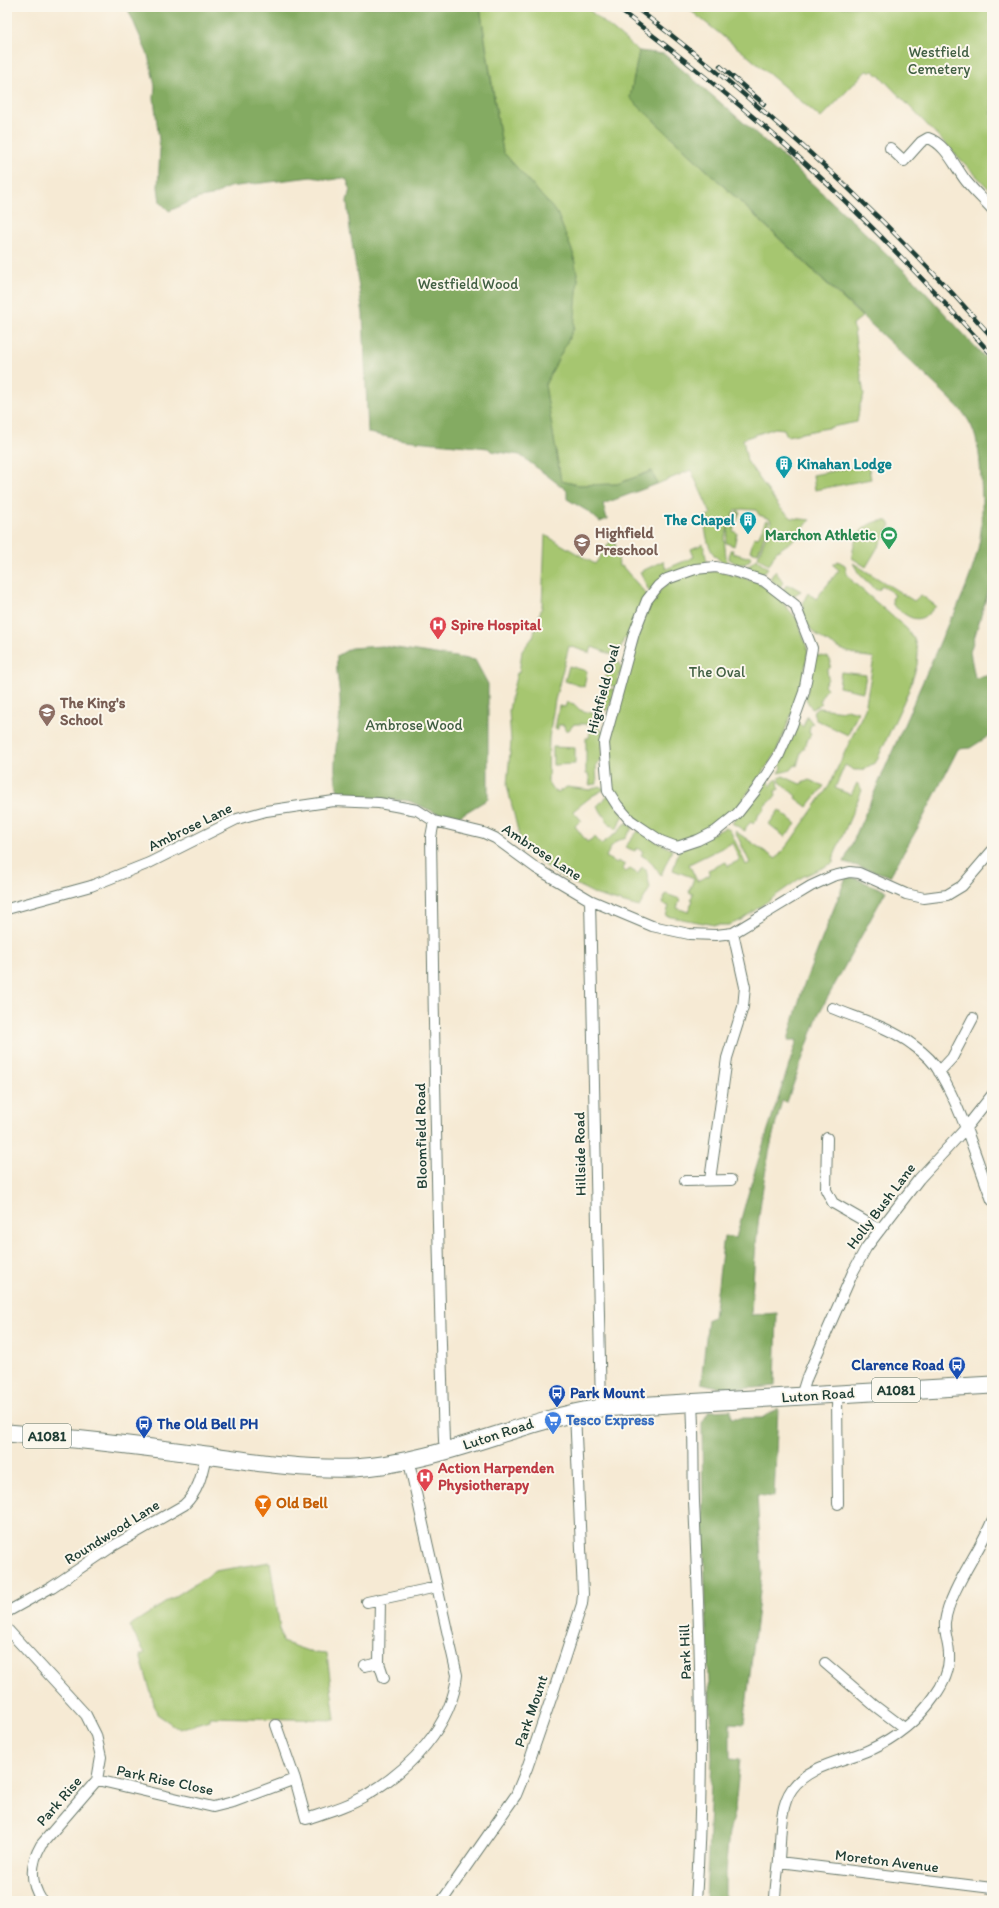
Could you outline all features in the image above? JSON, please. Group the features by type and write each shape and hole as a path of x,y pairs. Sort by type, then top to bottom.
{"main road":[{"name":"Luton Road","path":"7,1433 88,1439 262,1464 354,1468 409,1462 539,1421 576,1412 601,1408 992,1385"}],"street":[{"path":"890,148 904,161 920,142 928,138 932,140 948,155 966,181 992,208"},
{"name":"Highfield Oval","path":"716,568 730,570 764,581 795,605 812,648 804,692 792,725 778,757 756,790 737,814 716,831 698,840 677,847 661,841 630,820 608,791 605,767 604,743 634,633 650,596 658,586 667,579 683,572 695,569 716,568"},
{"name":"Ambrose Lane","path":"7,909 91,886 149,863 233,820 266,811 334,801 379,803 417,810 434,821 474,830 495,838 536,868 590,900 652,926 689,934 716,935 733,933 811,886 833,876 850,872 859,873 906,894 924,898 947,895 962,886 992,851"},
{"name":"Bloomfield Road","path":"434,821 431,837 435,1120 444,1441 447,1451"},
{"name":"Hillside Road","path":"590,900 601,1408"},
{"path":"710,1180 726,1058 743,1007 745,988 733,933"},
{"path":"832,1008 896,1034 917,1048 940,1072 965,1129 992,1200"},
{"path":"940,1072 952,1058 972,1018"},
{"name":"Holly Bush Lane","path":"801,1396 807,1377 856,1265 880,1230 919,1179 965,1129 992,1095"},
{"path":"826,1138 826,1190 829,1197 833,1203 880,1230"},
{"path":"685,1181 731,1180"},
{"path":"837,1394 838,1504"},
{"name":"Park Hill","path":"692,1402 693,1469 701,1673 702,1762 696,1901"},
{"name":"Park Mount","path":"442,1901 516,1795 555,1687 582,1604 583,1594 576,1412"},
{"name":"Roundwood Lane","path":"7,1612 52,1587 113,1546 184,1504 191,1498 200,1483 206,1455"},
{"path":"276,1725 295,1779 306,1819 368,1795 394,1777 414,1760 435,1733 450,1705 456,1688 457,1676 409,1462"},
{"path":"775,1901 775,1884 779,1862 784,1808 787,1798 796,1783 814,1771 870,1749 894,1736 922,1713 935,1696 943,1681 949,1656 945,1633 948,1611 992,1521"},
{"path":"368,1602 437,1587"},
{"path":"380,1599 379,1663 384,1678"},
{"name":"Park Rise","path":"7,1629 86,1715 96,1735 101,1757 97,1780 41,1845 36,1853 32,1873 34,1884 42,1901"},
{"path":"365,1666 379,1663"},
{"path":"825,1663 875,1706 904,1728"},
{"name":"Park Rise Close","path":"97,1780 213,1808 234,1802 295,1779"},
{"name":"Moreton Avenue","path":"779,1862 992,1888"}],"green space":[{"name":"Westfield Wood","path":"127,7 480,7 503,152 557,213 573,253 578,279 574,328 545,385 561,481 579,485 617,484 652,471 657,484 603,504 607,519 600,522 589,512 567,499 567,491 565,489 520,455 491,451 488,448 404,440 368,433 363,314 350,230 347,201 350,189 347,180 342,178 330,180 311,177 229,187 212,196 199,198 169,211 160,202 158,187 160,149 154,98 155,86 148,55"},
{"path":"480,7 586,7 639,51 630,98 862,317 853,324 864,395 860,405 857,422 787,436 784,429 775,428 743,439 747,461 780,508 792,518 810,520 795,539 776,552 769,565 758,557 771,522 770,519 759,515 756,510 742,509 734,511 724,539 727,565 715,556 711,551 707,539 703,518 711,514 691,470 657,484 652,471 617,484 579,485 561,481 545,385 574,328 578,279 573,253 557,213 503,152"},
{"name":"Westfield Cemetery","path":"686,7 992,7 992,192 882,78 873,71 866,71 821,118 749,57"},
{"path":"639,51 664,54 780,154 913,279 992,365 992,579 970,652 975,678 992,675 992,734 970,748 958,749 920,824 890,876 844,862 951,617 953,617 958,607 974,564 982,524 982,492 979,452 976,438 968,420 950,399 630,98"},
{"path":"868,464 871,479 815,490 813,475"},
{"path":"738,511 740,512 733,531 737,533 734,546 726,543 726,541 731,520"},
{"path":"766,520 769,521 758,553 750,551 754,537 758,538"},
{"path":"888,521 891,525 866,567 852,558 854,545 864,528 875,522"},
{"path":"545,535 595,564 613,538 618,554 619,567 622,566 647,595 629,641 624,638 618,657 592,647 590,653 569,646 555,700 549,738 548,782 553,790 558,792 567,787 590,790 599,786 605,789 592,796 573,811 581,820 575,826 587,842 595,837 601,844 618,832 623,825 627,823 633,828 624,839 613,845 606,857 617,863 618,861 625,865 623,869 626,872 630,869 638,874 642,867 646,869 650,888 639,907 597,895 558,875 522,848 507,785 511,742 509,711 517,673 519,673 522,651 533,637 542,606"},
{"path":"703,544 707,562 649,591 640,572 663,561 666,569 694,557 691,549"},
{"path":"730,550 733,550 732,553 747,557 748,555 751,556 750,560 745,564 737,564 729,559"},
{"path":"756,559 768,568 762,575 744,570"},
{"path":"838,561 845,565 847,574 853,582 907,629 914,639 918,653 917,665 909,690 876,762 862,770 854,770 845,765 835,788 851,795 857,783 862,790 834,856 833,863 802,877 741,920 729,925 714,925 666,916 669,906 662,904 666,894 680,899 677,908 688,912 693,900 691,899 693,894 689,892 694,878 673,870 679,850 725,828 730,830 746,865 750,863 735,831 776,859 790,842 829,786 865,709 874,658 856,655 824,640 808,625 803,615 803,605 808,593 816,599 839,570 833,565","holes":["732,843 740,860 728,866 726,862 708,870 710,875 697,881 689,864"]},
{"path":"853,563 914,601 921,595 936,606 925,616 915,619 910,617 893,605 892,599 895,595 882,585 880,589 876,590 859,574"},
{"name":"The Oval","path":"717,571 755,581 775,594 798,620 808,651 801,691 775,755 736,809 713,828 680,842 666,839 640,825 612,792 609,743 612,726 644,618 650,605 664,587 672,581 691,574"},
{"path":"775,571 784,583 780,587 770,579"},
{"path":"786,586 792,586 801,591 791,597 783,589"},
{"name":"Ambrose Wood","path":"383,646 475,660 488,684 488,799 455,819 409,801 350,796 340,797 335,774 340,714 337,656 351,648"},
{"path":"814,655 827,657 831,661 830,668 827,670 828,679 824,685 827,688 820,701 822,703 812,709 806,699"},
{"path":"612,658 617,660 622,667 616,687 611,686 606,676"},
{"path":"569,666 587,671 584,687 565,681"},
{"path":"841,672 866,675 863,692 839,687"},
{"path":"609,689 615,689 608,711 604,709 601,720 596,711 601,694"},
{"path":"567,702 574,704 580,710 595,714 597,721 593,724 574,724 569,730 565,730 564,725 558,725 558,729 555,729 559,706 565,707"},
{"path":"818,708 844,711 847,709 858,712 848,735 816,720 813,712"},
{"path":"807,716 813,724 810,726 809,733 811,734 804,746 805,748 801,752 797,766 795,765 791,770 779,773 782,768 779,761 798,722 803,727"},
{"path":"598,724 600,725 599,729 604,733 601,761 596,765 597,784 589,785 590,781 588,774 586,774 586,738 589,738 590,732"},
{"path":"553,747 575,748 575,764 553,765"},
{"path":"783,776 800,784 809,780 824,786 807,807 795,798 796,796 780,782 779,778"},
{"path":"767,779 770,787 776,779 778,780 779,789 775,791 776,795 764,807 765,809 758,815 753,824 751,822 746,827 745,831 732,823"},
{"path":"609,795 624,815 616,830 612,825 611,826 597,806"},
{"path":"779,810 796,824 785,837 769,824"},
{"path":"638,831 672,850 661,875 649,860 641,855 643,852 637,848 635,851 625,847"},
{"path":"847,875 886,891 818,1015 787,1102 782,1101 775,1127 760,1207 751,1315 777,1313 775,1386 738,1388 720,1387 701,1383 708,1319 714,1317 724,1236 736,1238 757,1163 797,1040 788,1040 803,987"},
{"path":"778,1408 774,1497 757,1495 762,1574 744,1724 730,1723 730,1758 740,1759 735,1809 729,1832 725,1873 725,1901 706,1901 712,1758 703,1533 702,1423 709,1411 731,1410 731,1418 763,1418"},
{"path":"270,1562 282,1642 314,1653 327,1654 335,1720 209,1717 209,1720 179,1729 157,1714 140,1655 145,1653 129,1626 215,1571"}],"railway":[{"path":"616,7 737,103 807,165 902,258 992,355"},
{"path":"635,7 730,83 821,163 909,248 992,337"},
{"path":"720,66 764,104"}],"place":[{"name":"Kinahan Lodge","path":"784,479"},
{"name":"The Chapel","path":"748,535"},
{"name":"Marchon Athletic","path":"889,550"},
{"name":"Highfield Preschool","path":"582,557"},
{"name":"Spire Hospital","path":"438,640"},
{"name":"The King's School","path":"47,727"},
{"name":"Clarence Road","path":"957,1380"},
{"name":"Park Mount","path":"557,1408"},
{"name":"Tesco Express","path":"553,1435"},
{"name":"The Old Bell PH","path":"144,1439"},
{"name":"Action Harpenden Physiotherapy","path":"425,1492"},
{"name":"Old Bell","path":"263,1518"}]}
